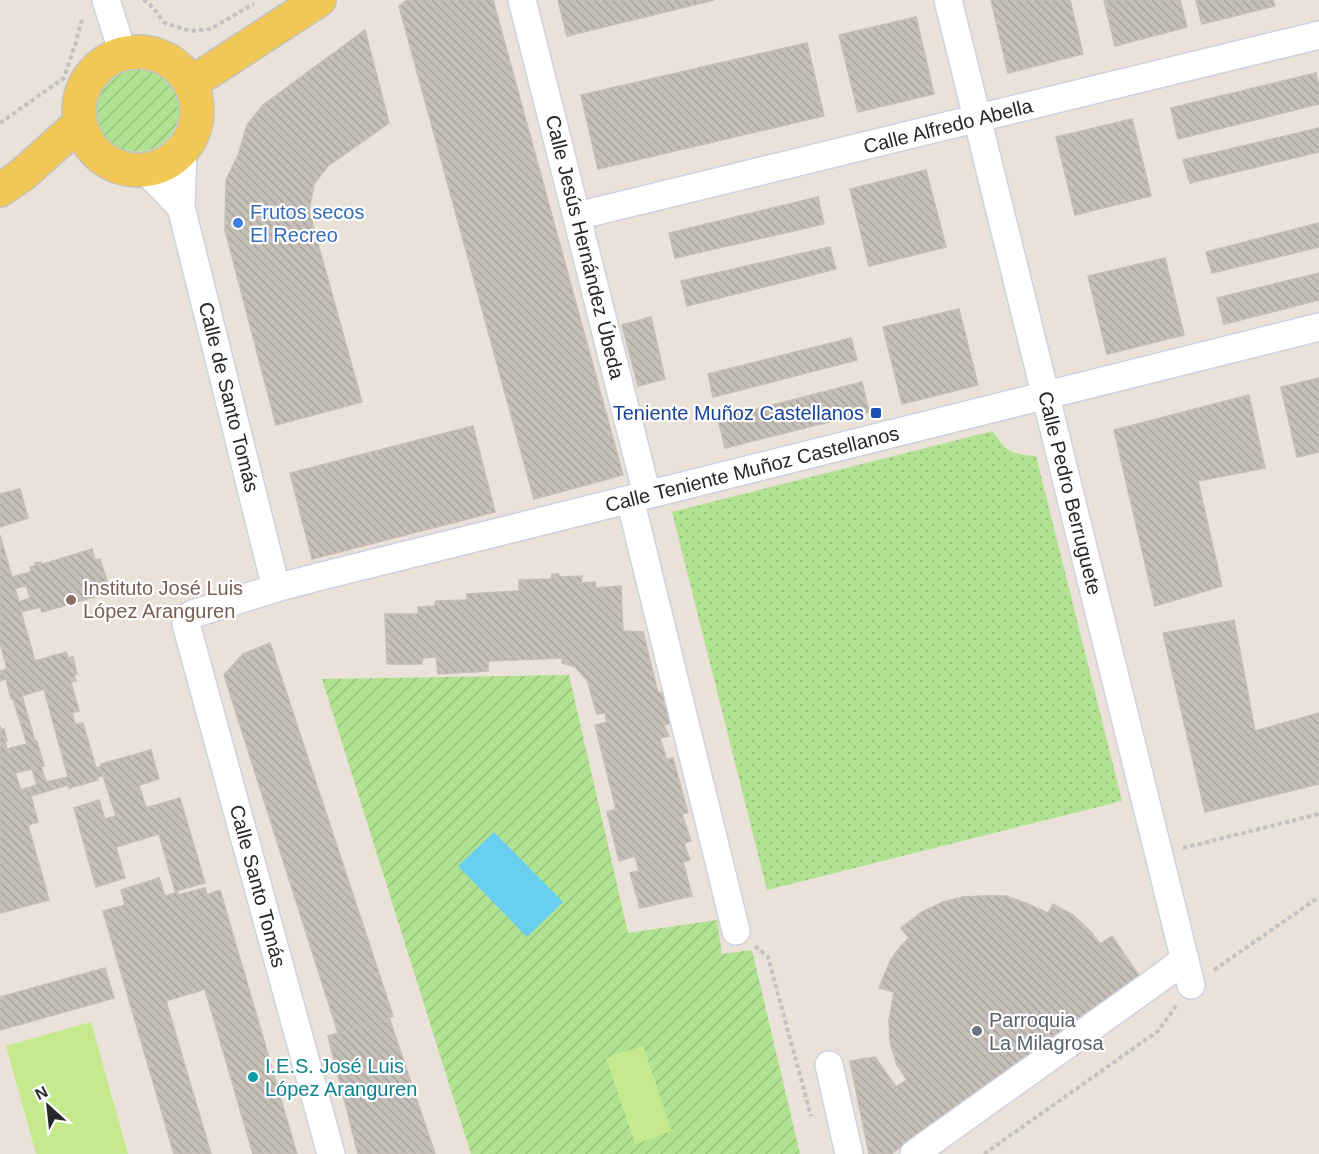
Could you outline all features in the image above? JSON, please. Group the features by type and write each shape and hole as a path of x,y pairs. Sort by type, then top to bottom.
{"main road":[{"path":"190,84 319,0"},
{"path":"143,52 162,57 178,68 190,84 196,100 196,117 192,133 183,148 166,163 144,169 120,167 99,155 87,141 80,123 79,105 83,88 99,66 115,57 143,52"},
{"path":"11,183 80,123"},
{"path":"11,183 99,155"}],"street":[{"name":"Calle Jesús Hernández Úbeda","path":"522,0 577,216 736,931"},
{"name":"Calle Pedro Berruguete","path":"948,0 1191,985"},
{"path":"95,6 123,54"},
{"name":"Calle Alfredo Abella","path":"577,216 1319,35"},
{"name":"Calle de Santo Tomás","path":"183,148 181,207 276,588"},
{"path":"144,169 181,207"},
{"name":"Calle Teniente Muñoz Castellanos","path":"187,617 276,588 1319,327"},
{"name":"Calle Santo Tomás","path":"187,617 186,624 331,1154"},
{"path":"914,1154 1185,959"},
{"path":"829,1065 849,1154"}],"path":[{"path":"143,0 165,23 191,31 210,29 260,0"},
{"path":"0,123 64,78 76,42 95,6"},
{"path":"1159,854 1319,814"},
{"path":"984,1154 1158,1031 1191,985 1319,897"},
{"path":"736,931 768,957 811,1119"}],"green space":[{"path":"137,68 160,75 172,87 179,110 172,133 160,145 137,152 114,145 102,133 95,110 102,87 114,75"},
{"path":"993,431 1010,451 1036,456 1122,801 767,890 672,512"},
{"path":"569,675 628,933 717,920 722,954 752,950 800,1154 471,1154 322,679"},
{"path":"91,1022 128,1154 36,1154 6,1046"},
{"path":"643,1046 672,1131 635,1144 606,1058"}],"water":[{"path":"494,832 563,902 527,937 458,866"}],"building":[{"path":"407,0 493,0 623,475 534,499 399,6"},
{"path":"558,0 714,0 567,36"},
{"path":"991,0 1070,0 1083,54 1008,73"},
{"path":"1104,0 1180,0 1187,27 1115,46"},
{"path":"1196,0 1273,0 1275,6 1202,24"},
{"path":"916,17 934,94 858,112 839,35"},
{"path":"365,30 389,123 328,166 314,184 309,211 362,402 276,425 225,230 226,180 238,155 247,125 263,105"},
{"path":"807,43 824,116 598,169 581,95"},
{"path":"1316,73 1319,104 1178,139 1171,108"},
{"path":"1132,119 1151,196 1075,215 1056,137"},
{"path":"1319,128 1319,152 1190,183 1183,160"},
{"path":"926,170 946,247 869,266 850,189"},
{"path":"818,197 824,224 675,258 669,233"},
{"path":"1319,223 1319,247 1212,273 1206,252"},
{"path":"830,247 836,269 687,306 681,281"},
{"path":"1165,258 1184,335 1107,354 1088,276"},
{"path":"1319,273 1319,300 1224,324 1217,298"},
{"path":"959,309 978,385 902,404 883,327"},
{"path":"651,317 665,379 638,386 622,325"},
{"path":"851,338 857,360 713,397 708,374"},
{"path":"1319,378 1319,452 1297,457 1281,387"},
{"path":"862,382 869,412 725,448 718,419"},
{"path":"1249,395 1265,468 1198,481 1222,586 1155,606 1114,430"},
{"path":"473,426 495,512 312,559 290,473"},
{"path":"20,489 28,518 0,527 0,494"},
{"path":"0,535 12,577 31,572 30,567 36,565 35,563 43,564 92,549 95,560 100,559 107,581 101,583 104,594 42,612 40,607 21,612 35,661 66,652 68,658 73,657 77,674 74,676 76,681 71,682 79,711 72,713 75,724 83,723 96,768 102,766 101,764 151,750 159,779 139,785 146,808 180,798 205,883 175,891 159,834 116,847 125,878 96,887 74,808 99,800 105,819 116,816 103,776 97,777 98,780 69,788 68,785 31,796 38,822 28,825 49,900 0,913 0,726 1,730 4,729 7,749 27,744 6,679 0,681 0,671 7,669 0,643","holes":["26,585 30,598 19,602 15,589","44,689 68,777 46,782 41,766 44,766 22,696","32,769 37,785 21,790 15,773"]},
{"path":"552,574 559,574 559,577 582,576 581,583 595,582 596,588 621,586 623,631 643,632 658,693 666,692 671,723 664,725 669,736 660,738 667,760 673,758 688,813 682,814 691,841 684,843 690,860 683,862 692,896 640,908 630,873 639,871 635,856 619,861 607,812 616,809 595,725 607,722 605,713 597,714 587,680 575,667 562,663 562,658 488,661 488,671 438,674 436,657 423,658 422,664 387,664 385,614 418,614 418,607 434,606 436,601 467,600 467,594 519,591 519,580 551,579"},
{"path":"1234,620 1255,731 1319,713 1319,784 1205,812 1163,633"},
{"path":"270,643 393,1016 338,1033 224,675 243,654"},
{"name":"I.E.S. José Luis López Aranguren","path":"159,878 165,896 205,888 207,895 220,890 297,1154 253,1154 205,989 166,1001 211,1154 174,1154 103,911 125,905 121,890"},
{"name":"Parroquia La Milagrosa","path":"1006,896 1048,913 1053,904 1073,915 1100,944 1112,936 1140,977 891,1154 869,1154 850,1061 875,1057 896,1087 907,1080 897,1065 890,1042 889,1020 894,992 879,988 890,961 909,938 901,928 922,912 943,902 963,897"},
{"path":"105,968 114,998 0,1030 0,997"},
{"path":"389,1017 435,1154 358,1154 328,1036"}],"place":[{"name":"Frutos secos El Recreo","path":"238,223"},
{"name":"Teniente Muñoz Castellanos","path":"876,413"},
{"name":"Instituto José Luis López Aranguren","path":"71,600"},
{"name":"Parroquia La Milagrosa","path":"977,1031"},
{"name":"I.E.S. José Luis López Aranguren","path":"253,1077"}]}
